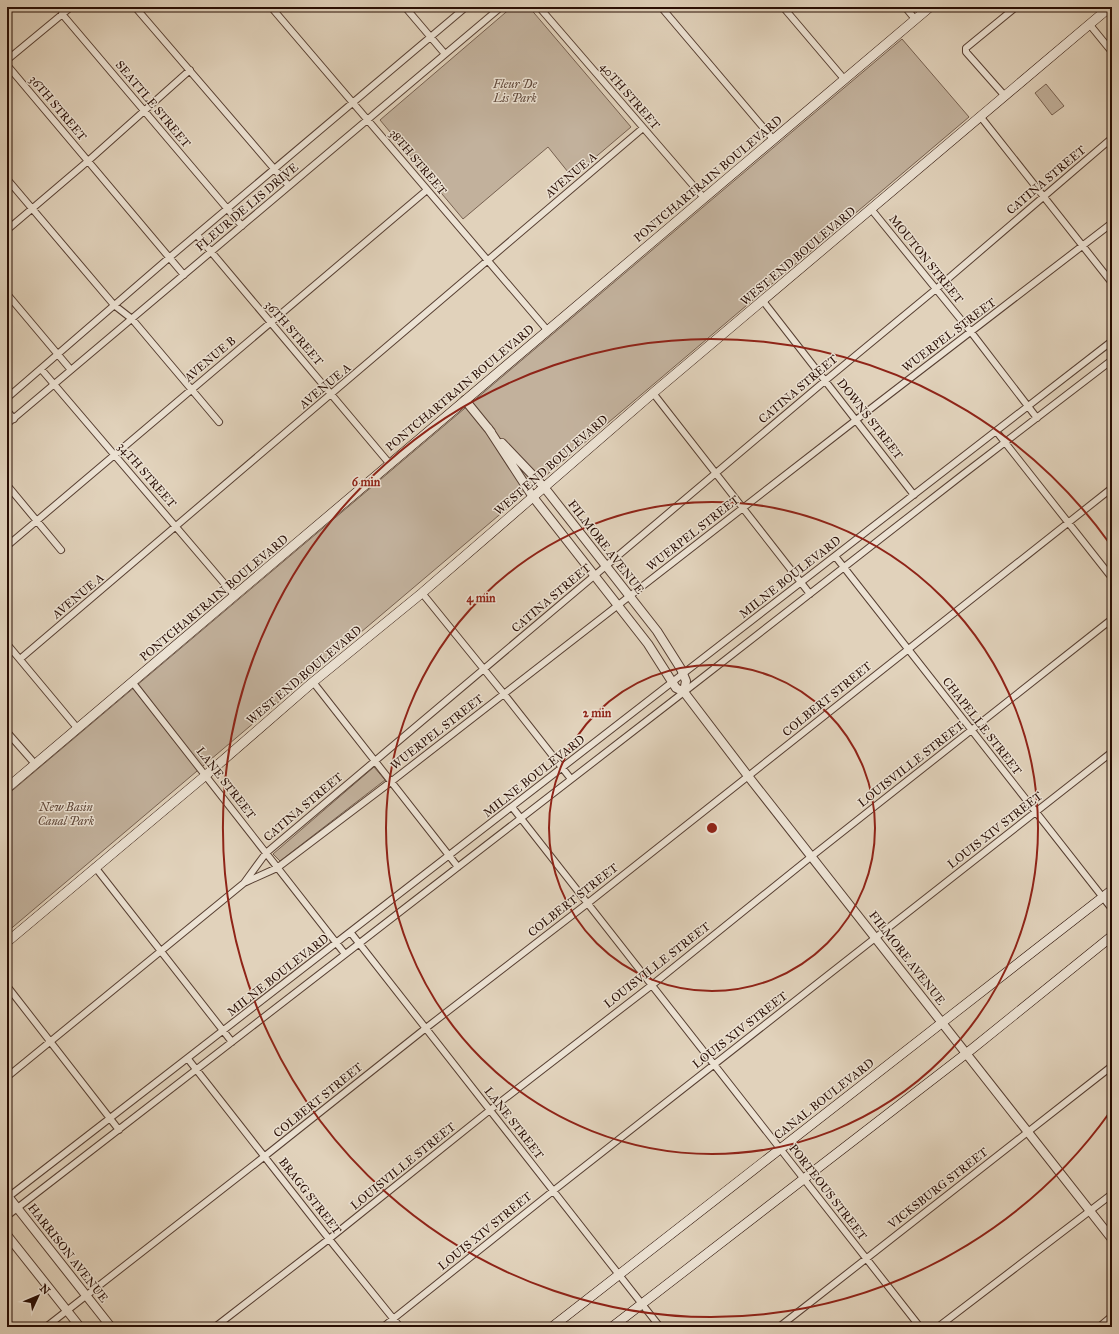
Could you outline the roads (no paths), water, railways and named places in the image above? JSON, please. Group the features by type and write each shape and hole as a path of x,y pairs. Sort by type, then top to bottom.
{"main road":[{"name":"PONTCHARTRAIN BOULEVARD","path":"7,788 133,683 390,463 930,7"},
{"name":"WEST END BOULEVARD","path":"7,942 206,775 313,682 422,593 653,393 1110,7"},
{"name":"CANAL BOULEVARD","path":"552,1327 1112,890"},
{"path":"612,1327 967,1053 1112,936"}],"street":[{"path":"7,60 71,7"},
{"path":"135,7 289,186"},
{"name":"38TH STREET","path":"272,7 548,331"},
{"path":"405,7 445,54"},
{"name":"FLEUR DE LIS DRIVE","path":"7,398 170,257 466,7"},
{"name":"FLEUR DE LIS DRIVE","path":"7,424 501,7"},
{"name":"40TH STREET","path":"539,7 704,198"},
{"path":"661,7 773,139"},
{"path":"783,7 845,80"},
{"path":"905,7 915,19"},
{"path":"1004,96 966,52 966,48 1016,7"},
{"name":"SEATTLE STREET","path":"62,14 242,226"},
{"path":"1090,25 1112,52"},
{"name":"36TH STREET","path":"7,65 184,275"},
{"path":"7,230 88,161 190,70"},
{"path":"980,116 1112,283"},
{"name":"AVENUE A","path":"20,660 643,128"},
{"name":"CATINA STREET","path":"7,1077 244,883 266,853 1112,138"},
{"path":"7,179 114,305 132,319 192,388 219,422"},
{"name":"AVENUE B","path":"7,546 427,190"},
{"name":"MOUTON STREET","path":"871,209 971,332 1037,418"},
{"name":"WUERPEL STREET","path":"244,883 278,868 1112,223"},
{"name":"36TH STREET","path":"197,235 390,463"},
{"path":"7,294 71,370"},
{"name":"DOWNS STREET","path":"763,301 914,495"},
{"name":"MILNE BOULEVARD","path":"8,1197 224,1032 449,855 1112,341"},
{"name":"MILNE BOULEVARD","path":"7,1216 571,780 942,490 1112,360"},
{"name":"34TH STREET","path":"41,369 235,596"},
{"path":"653,393 744,507 810,594"},
{"name":"FILMORE AVENUE","path":"465,400 488,428 544,487 657,631 683,674 686,681 684,692"},
{"path":"7,411 14,419"},
{"name":"FILMORE AVENUE","path":"488,428 533,497 619,605 648,644 672,683 676,688 684,692 748,776 943,1022 1112,1239"},
{"path":"996,431 1112,578"},
{"path":"7,485 60,550"},
{"name":"COLBERT STREET","path":"46,1327 426,1028 588,903 1112,488"},
{"name":"CHAPELLE STREET","path":"835,556 1112,909"},
{"path":"422,593 563,768 571,780"},
{"name":"LOUISVILLE STREET","path":"215,1327 329,1239 490,1110 652,985 812,856 1112,619"},
{"path":"7,644 78,729"},
{"path":"313,682 458,867"},
{"name":"LANE STREET","path":"133,683 345,954"},
{"path":"7,732 35,764"},
{"name":"LOUIS XIV STREET","path":"383,1327 553,1191 1112,752"},
{"name":"PORTEOUS STREET","path":"512,806 920,1327"},
{"path":"95,867 232,1042"},
{"name":"LANE STREET","path":"351,933 660,1327"},
{"path":"7,986 119,1130"},
{"name":"BRAGG STREET","path":"188,1059 400,1327"},
{"name":"VICKSBURG STREET","path":"779,1327 1112,1066"},
{"path":"938,1327 1112,1194"},
{"name":"HARRISON AVENUE","path":"8,1197 111,1327"},
{"path":"7,1235 80,1327"},
{"path":"1098,1327 1112,1316"}],"park label":[{"name":"Fleur De Lis Park","path":"515,91"},
{"name":"New Basin Canal Park","path":"66,814"}]}
